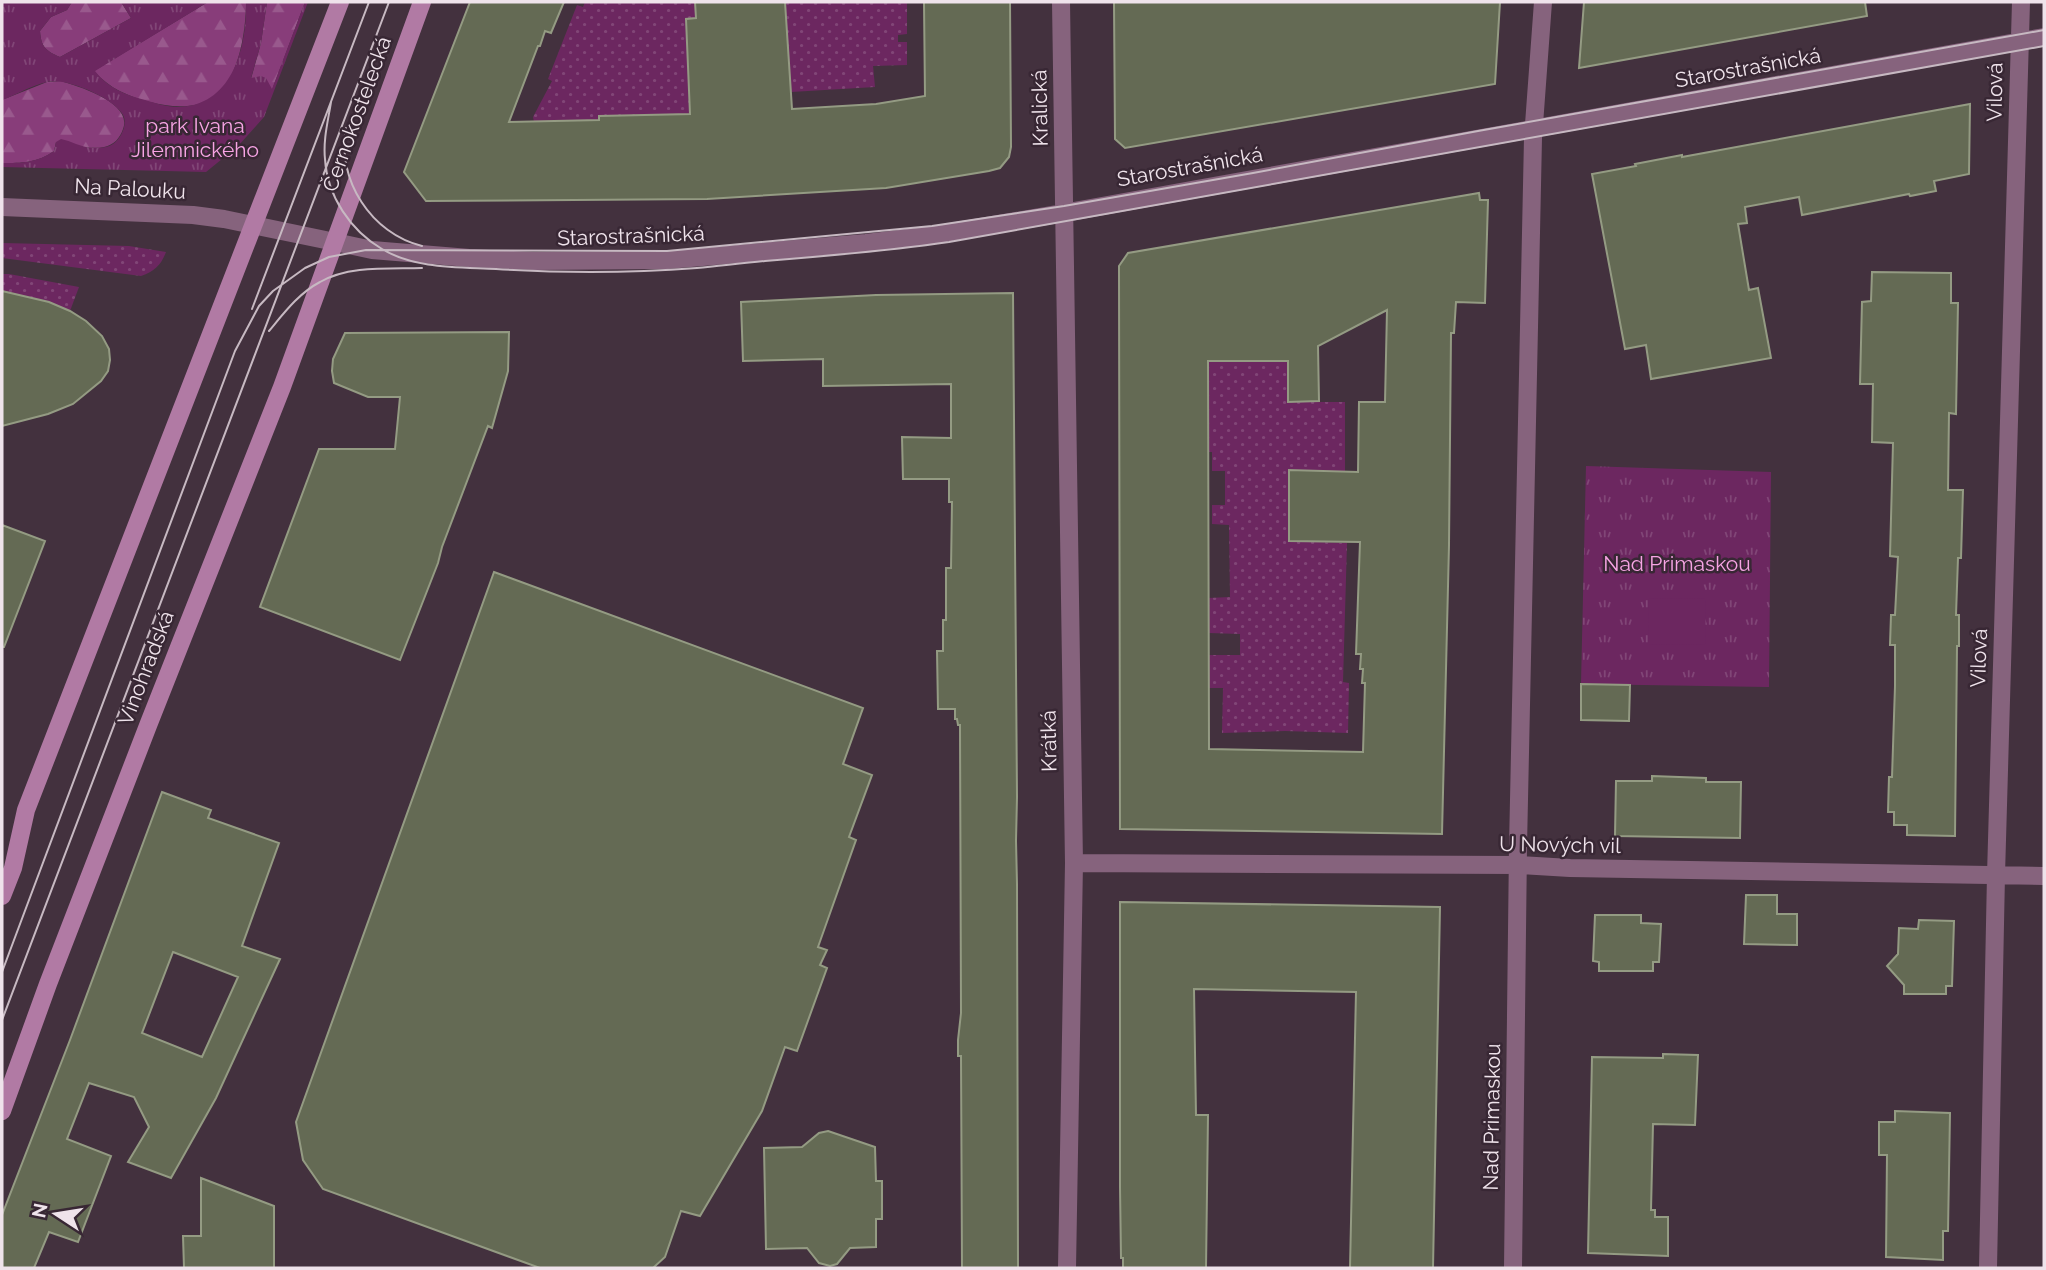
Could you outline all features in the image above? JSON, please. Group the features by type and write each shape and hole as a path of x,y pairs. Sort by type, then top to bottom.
{"main road":[{"path":"2,896 13,868 26,810 340,2"},
{"name":"Černokostelecká","path":"335,242 422,2"},
{"name":"Vinohradská","path":"2,1111 48,984 282,387 335,242"}],"street":[{"name":"Kralická","path":"1061,2 1064,214"},
{"name":"Nad Primaskou","path":"1513,1268 1533,130 1544,2"},
{"name":"Vilová","path":"1988,1268 1996,875 2021,2"},
{"name":"Starostrašnická","path":"335,242 372,250 469,258 546,261 667,260 933,235 2019,46 2044,37"},
{"name":"Na Palouku","path":"2,207 194,215 335,242"},
{"name":"Krátká","path":"1064,214 1074,863 1067,1268"},
{"name":"U Nových vil","path":"1074,863 1518,865 2044,876"}],"green space":[{"name":"park Ivana Jilemnického","path":"2,2 72,2 67,10 51,17 40,31 45,48 60,57 131,18 121,2 208,2 95,71 105,82 124,93 161,105 177,107 196,104 212,97 224,85 233,71 244,37 246,2 267,2 261,43 251,78 266,78 272,89 305,2 308,2 264,117 238,146 206,172 2,167 2,163 42,158 54,151 56,142 61,139 88,147 108,146 119,139 125,123 118,108 110,102 89,90 66,83 41,83 2,100"},
{"path":"72,2 121,2 131,18 60,57 45,48 40,31 51,17 67,10"},
{"path":"208,2 246,2 245,26 235,67 223,89 214,97 190,106 158,104 120,91 106,83 94,71"},
{"path":"267,2 305,2 272,90 251,79 261,43"},
{"path":"585,2 695,2 702,114 600,116 599,120 534,122 533,117 552,81 548,79 577,5 583,7"},
{"path":"785,2 907,2 907,34 898,35 898,42 907,42 907,65 873,66 875,87 791,92"},
{"path":"61,81 92,92 120,111 124,120 118,138 111,145 98,148 56,142 54,151 42,158 2,163 2,100 47,82"},
{"path":"2,243 129,246 166,252 157,267 141,276 2,258"},
{"path":"2,274 79,287 70,311 27,296 2,292"},
{"path":"1208,361 1288,361 1289,402 1345,402 1345,472 1289,470 1289,541 1347,543 1343,682 1349,683 1348,733 1222,733 1223,688 1209,688 1209,655 1240,655 1240,634 1209,633 1208,598 1230,597 1229,525 1212,524 1212,505 1225,505 1225,471 1212,471 1212,452 1208,452"},
{"name":"Nad Primaskou","path":"1586,466 1771,472 1769,687 1581,684"},
{"path":"1649,598 1706,599 1705,645 1648,644"}],"building":[{"path":"470,2 564,2 551,33 545,31 538,46 509,122 690,114 686,19 696,18 695,2 785,2 792,109 876,104 925,96 924,2 1010,2 1009,157 1000,168 989,171 886,188 707,199 426,201 404,172"},
{"path":"1114,2 1500,2 1495,84 1125,148 1115,139"},
{"path":"1584,2 1865,2 1867,16 1579,68"},
{"path":"1970,104 1969,174 1934,181 1936,191 1802,215 1799,197 1745,207 1747,223 1738,224 1749,290 1758,288 1771,358 1651,379 1646,345 1625,349 1592,174 1682,155"},
{"path":"1479,193 1480,200 1488,200 1485,303 1456,302 1454,333 1451,333 1442,834 1120,829 1119,266 1128,253","holes":["1387,310 1385,402 1359,402 1358,472 1289,470 1289,541 1360,542 1356,654 1361,654 1360,669 1363,669 1362,683 1365,683 1363,752 1209,749 1208,361 1288,361 1288,402 1319,401 1318,346"]},
{"path":"1872,272 1951,273 1951,303 1958,303 1956,414 1949,413 1948,490 1963,490 1956,615 1959,615 1959,646 1955,836 1907,835 1907,825 1894,825 1894,812 1888,812 1895,686 1895,645 1890,645 1891,615 1895,615 1898,557 1890,556 1893,443 1872,442 1873,384 1860,384 1862,302 1871,301"},
{"path":"2,291 49,302 86,321 102,336 109,349 110,360 108,371 101,381 73,404 48,414 2,426"},
{"path":"1013,293 1018,1268 962,1268 961,1056 958,1056 961,1013 960,725 955,719 955,709 938,709 937,651 943,651 946,568 951,568 952,502 949,502 949,479 903,479 902,437 951,438 951,384 823,386 823,359 743,361 741,302 876,295"},
{"path":"509,332 508,371 492,428 488,426 400,660 260,607 319,449 395,449 400,397 368,397 334,383 333,359 345,333"},
{"path":"2,525 45,541 4,647 2,647"},
{"path":"494,572 863,708 843,764 872,775 849,837 856,840 818,947 827,950 820,965 827,968 797,1051 785,1047 762,1111 700,1216 681,1211 665,1257 653,1268 540,1268 323,1189 303,1160 296,1122"},
{"path":"1581,684 1630,685 1629,721 1581,720"},
{"path":"1652,776 1706,778 1706,782 1741,782 1740,838 1615,836 1616,781 1652,781"},
{"path":"162,792 211,810 208,818 279,843 242,946 280,959 216,1098 171,1178 128,1162 149,1127 134,1097 89,1083 67,1139 111,1156 78,1242 49,1232 34,1268 2,1268 2,1215","holes":["173,952 238,977 202,1057 142,1033"]},
{"path":"1746,895 1777,895 1777,914 1797,914 1797,945 1744,944"},
{"path":"1120,902 1440,907 1433,1268 1350,1268 1356,992 1194,989 1196,1115 1208,1115 1206,1268 1123,1268 1120,1187"},
{"path":"1595,915 1641,915 1641,923 1661,924 1659,962 1653,962 1653,971 1599,971 1599,962 1593,961"},
{"path":"1919,920 1954,921 1952,986 1946,986 1946,994 1904,994 1904,985 1887,966 1898,954 1899,928 1918,929"},
{"path":"1663,1054 1698,1055 1695,1125 1653,1124 1651,1210 1655,1210 1655,1217 1668,1217 1668,1256 1588,1253 1592,1057 1663,1058"},
{"path":"1895,1111 1950,1113 1948,1231 1943,1231 1943,1260 1886,1257 1887,1155 1879,1155 1879,1122 1895,1122"},
{"path":"828,1131 875,1147 876,1181 882,1181 882,1219 876,1219 876,1247 850,1248 837,1264 830,1266 819,1263 807,1248 766,1249 764,1148 802,1147 819,1133"},
{"path":"201,1178 274,1206 274,1268 184,1268 183,1236 201,1236"}],"tram line":[{"path":"252,309 369,2"},
{"path":"2,1020 389,2"},
{"path":"2,972 235,351 259,306 273,291 305,268 329,257 366,250 667,251 932,226 1253,173 2044,30"},
{"path":"331,102 325,152 330,186 343,211 360,233 395,256 423,264 452,267 571,272 647,271 857,253 949,242 2044,46"},
{"path":"346,128 344,148 347,167 352,185 362,202 373,217 388,230 404,240 422,246"},
{"path":"269,331 299,298 331,277 357,270 422,268"}]}
